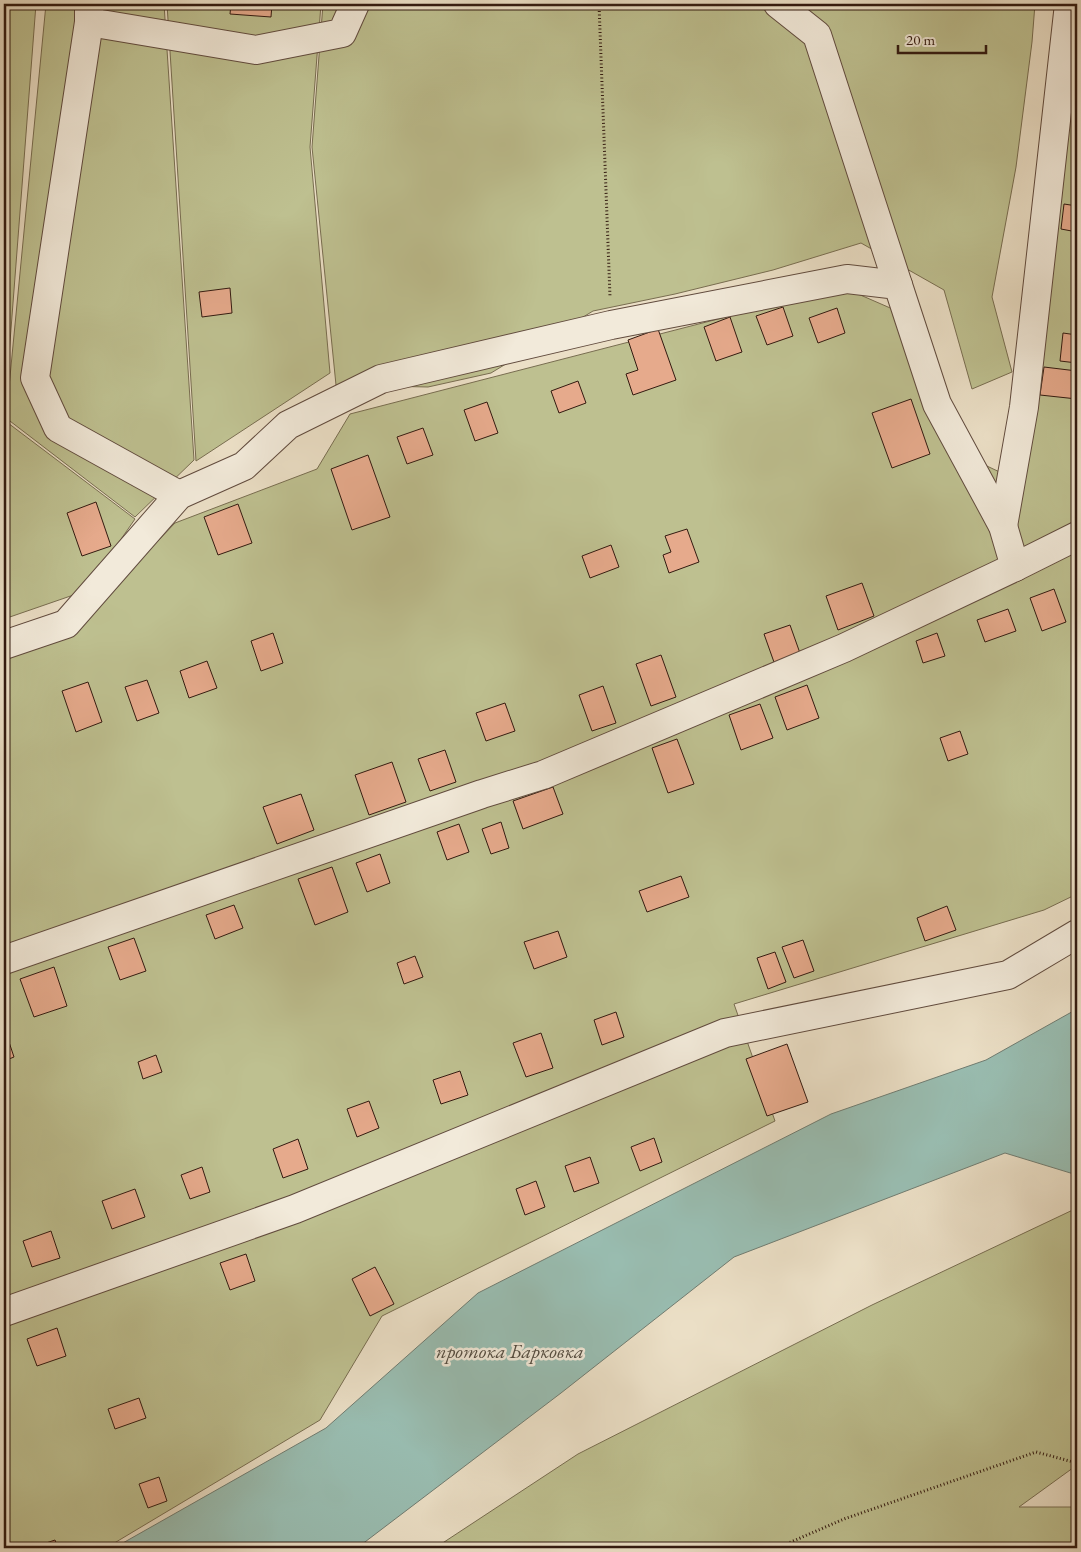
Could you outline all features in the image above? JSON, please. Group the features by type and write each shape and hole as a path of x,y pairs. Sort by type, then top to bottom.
{"lane":[{"path":"179,495 58,428 36,378 89,13 256,50 342,33 355,4"},
{"path":"778,4 817,35 937,404 1003,526 1015,567"},
{"path":"1003,526 1024,407 1069,4"},
{"path":"4,645 66,624 179,495 244,466 288,425 382,379 611,325 847,279 898,285"},
{"path":"4,960 482,794 543,775 844,648 1077,536"},
{"path":"4,1312 295,1208 725,1033 1008,975 1077,934"}],"path":[{"path":"599,4 611,325"},
{"path":"778,1548 844,1519 1036,1452 1077,1463"}],"green space":[{"path":"4,4 36,4 4,420"},
{"path":"46,4 164,4 194,460 135,517 6,418"},
{"path":"167,4 321,4 310,147 330,373 196,461"},
{"path":"323,4 1035,4 1016,167 992,297 1012,372 972,389 944,290 861,243 773,270 675,294 593,311 491,373 428,387 336,385 312,147"},
{"path":"1077,31 1077,894 1044,910 734,1004 775,1121 382,1316 320,1420 106,1548 4,1548 4,653 72,631 175,523 317,469 350,414 842,287 904,314 972,459 1023,483"},
{"path":"4,420 135,519 85,591 4,619"},
{"path":"1077,1208 1077,1465 1019,1507 1077,1507 1077,1548 435,1548 578,1454 872,1305"}],"water":[{"name":"протока Барковка","path":"1077,1009 1077,1175 1005,1153 734,1257 561,1393 357,1548 114,1548 326,1428 478,1293 831,1114 986,1060"}],"building":[{"path":"231,4 272,4 271,17 230,14"},
{"path":"1064,204 1077,206 1077,232 1061,229"},
{"path":"230,288 232,313 202,317 199,292"},
{"path":"783,307 793,336 767,345 756,316"},
{"path":"837,308 845,333 818,343 809,318"},
{"path":"730,317 742,352 716,361 704,327"},
{"path":"658,329 676,380 633,395 626,374 638,370 628,340"},
{"path":"1063,333 1077,335 1077,363 1060,361"},
{"path":"1044,367 1077,371 1077,399 1040,395"},
{"path":"578,381 586,403 559,413 551,391"},
{"path":"911,399 930,454 892,468 872,413"},
{"path":"487,402 498,433 475,441 464,410"},
{"path":"423,428 433,455 407,464 397,437"},
{"path":"368,455 390,517 352,530 331,469"},
{"path":"96,502 111,546 82,556 67,513"},
{"path":"238,504 252,543 218,555 204,517"},
{"path":"687,529 699,562 669,573 663,555 671,552 665,536"},
{"path":"611,545 619,567 590,578 582,556"},
{"path":"862,583 874,616 838,630 826,596"},
{"path":"1054,589 1066,622 1042,631 1030,598"},
{"path":"1008,609 1016,631 985,642 977,620"},
{"path":"790,625 801,656 775,665 764,634"},
{"path":"273,633 283,663 261,671 251,641"},
{"path":"937,633 945,656 923,663 916,641"},
{"path":"661,655 676,697 651,706 636,664"},
{"path":"207,661 217,688 189,698 180,671"},
{"path":"147,680 159,713 137,721 125,687"},
{"path":"88,682 102,722 76,732 62,691"},
{"path":"807,685 819,718 787,730 775,697"},
{"path":"603,686 616,723 592,731 579,695"},
{"path":"505,703 515,731 486,741 476,713"},
{"path":"760,704 773,738 741,750 729,715"},
{"path":"960,731 968,754 948,761 940,738"},
{"path":"677,739 694,784 668,793 652,748"},
{"path":"445,750 456,782 430,791 418,759"},
{"path":"392,762 406,802 369,815 355,775"},
{"path":"553,787 563,814 523,829 513,801"},
{"path":"301,794 314,830 277,844 263,807"},
{"path":"501,822 509,848 491,854 482,829"},
{"path":"459,824 469,852 447,860 437,832"},
{"path":"380,854 390,883 367,892 356,863"},
{"path":"332,867 348,912 315,925 298,879"},
{"path":"681,876 689,897 647,912 639,891"},
{"path":"234,905 243,928 215,939 206,915"},
{"path":"947,906 956,930 925,941 917,918"},
{"path":"558,931 567,957 534,969 524,942"},
{"path":"134,938 146,971 120,980 108,947"},
{"path":"803,940 814,971 794,978 782,947"},
{"path":"775,952 786,982 768,989 757,958"},
{"path":"415,956 423,977 404,984 397,963"},
{"path":"54,967 67,1006 34,1017 20,979"},
{"path":"616,1012 624,1037 602,1045 594,1020"},
{"path":"4,1027 14,1057 4,1061"},
{"path":"541,1033 553,1068 526,1077 513,1043"},
{"path":"787,1044 808,1102 767,1116 746,1059"},
{"path":"156,1055 162,1072 143,1079 138,1062"},
{"path":"460,1071 468,1095 441,1104 433,1080"},
{"path":"369,1101 379,1128 357,1137 347,1109"},
{"path":"654,1138 662,1162 640,1171 631,1147"},
{"path":"298,1139 308,1169 283,1178 273,1149"},
{"path":"590,1157 599,1183 574,1192 565,1166"},
{"path":"202,1167 210,1192 190,1199 181,1175"},
{"path":"536,1181 545,1207 525,1215 516,1189"},
{"path":"135,1189 145,1217 112,1229 102,1201"},
{"path":"51,1231 60,1258 32,1267 23,1241"},
{"path":"246,1254 255,1281 230,1290 220,1263"},
{"path":"375,1267 394,1304 370,1316 352,1279"},
{"path":"57,1328 66,1356 37,1366 27,1339"},
{"path":"139,1398 146,1418 115,1429 108,1409"},
{"path":"159,1477 167,1501 148,1508 139,1484"},
{"path":"55,1540 58,1548 34,1548 34,1547"}]}
